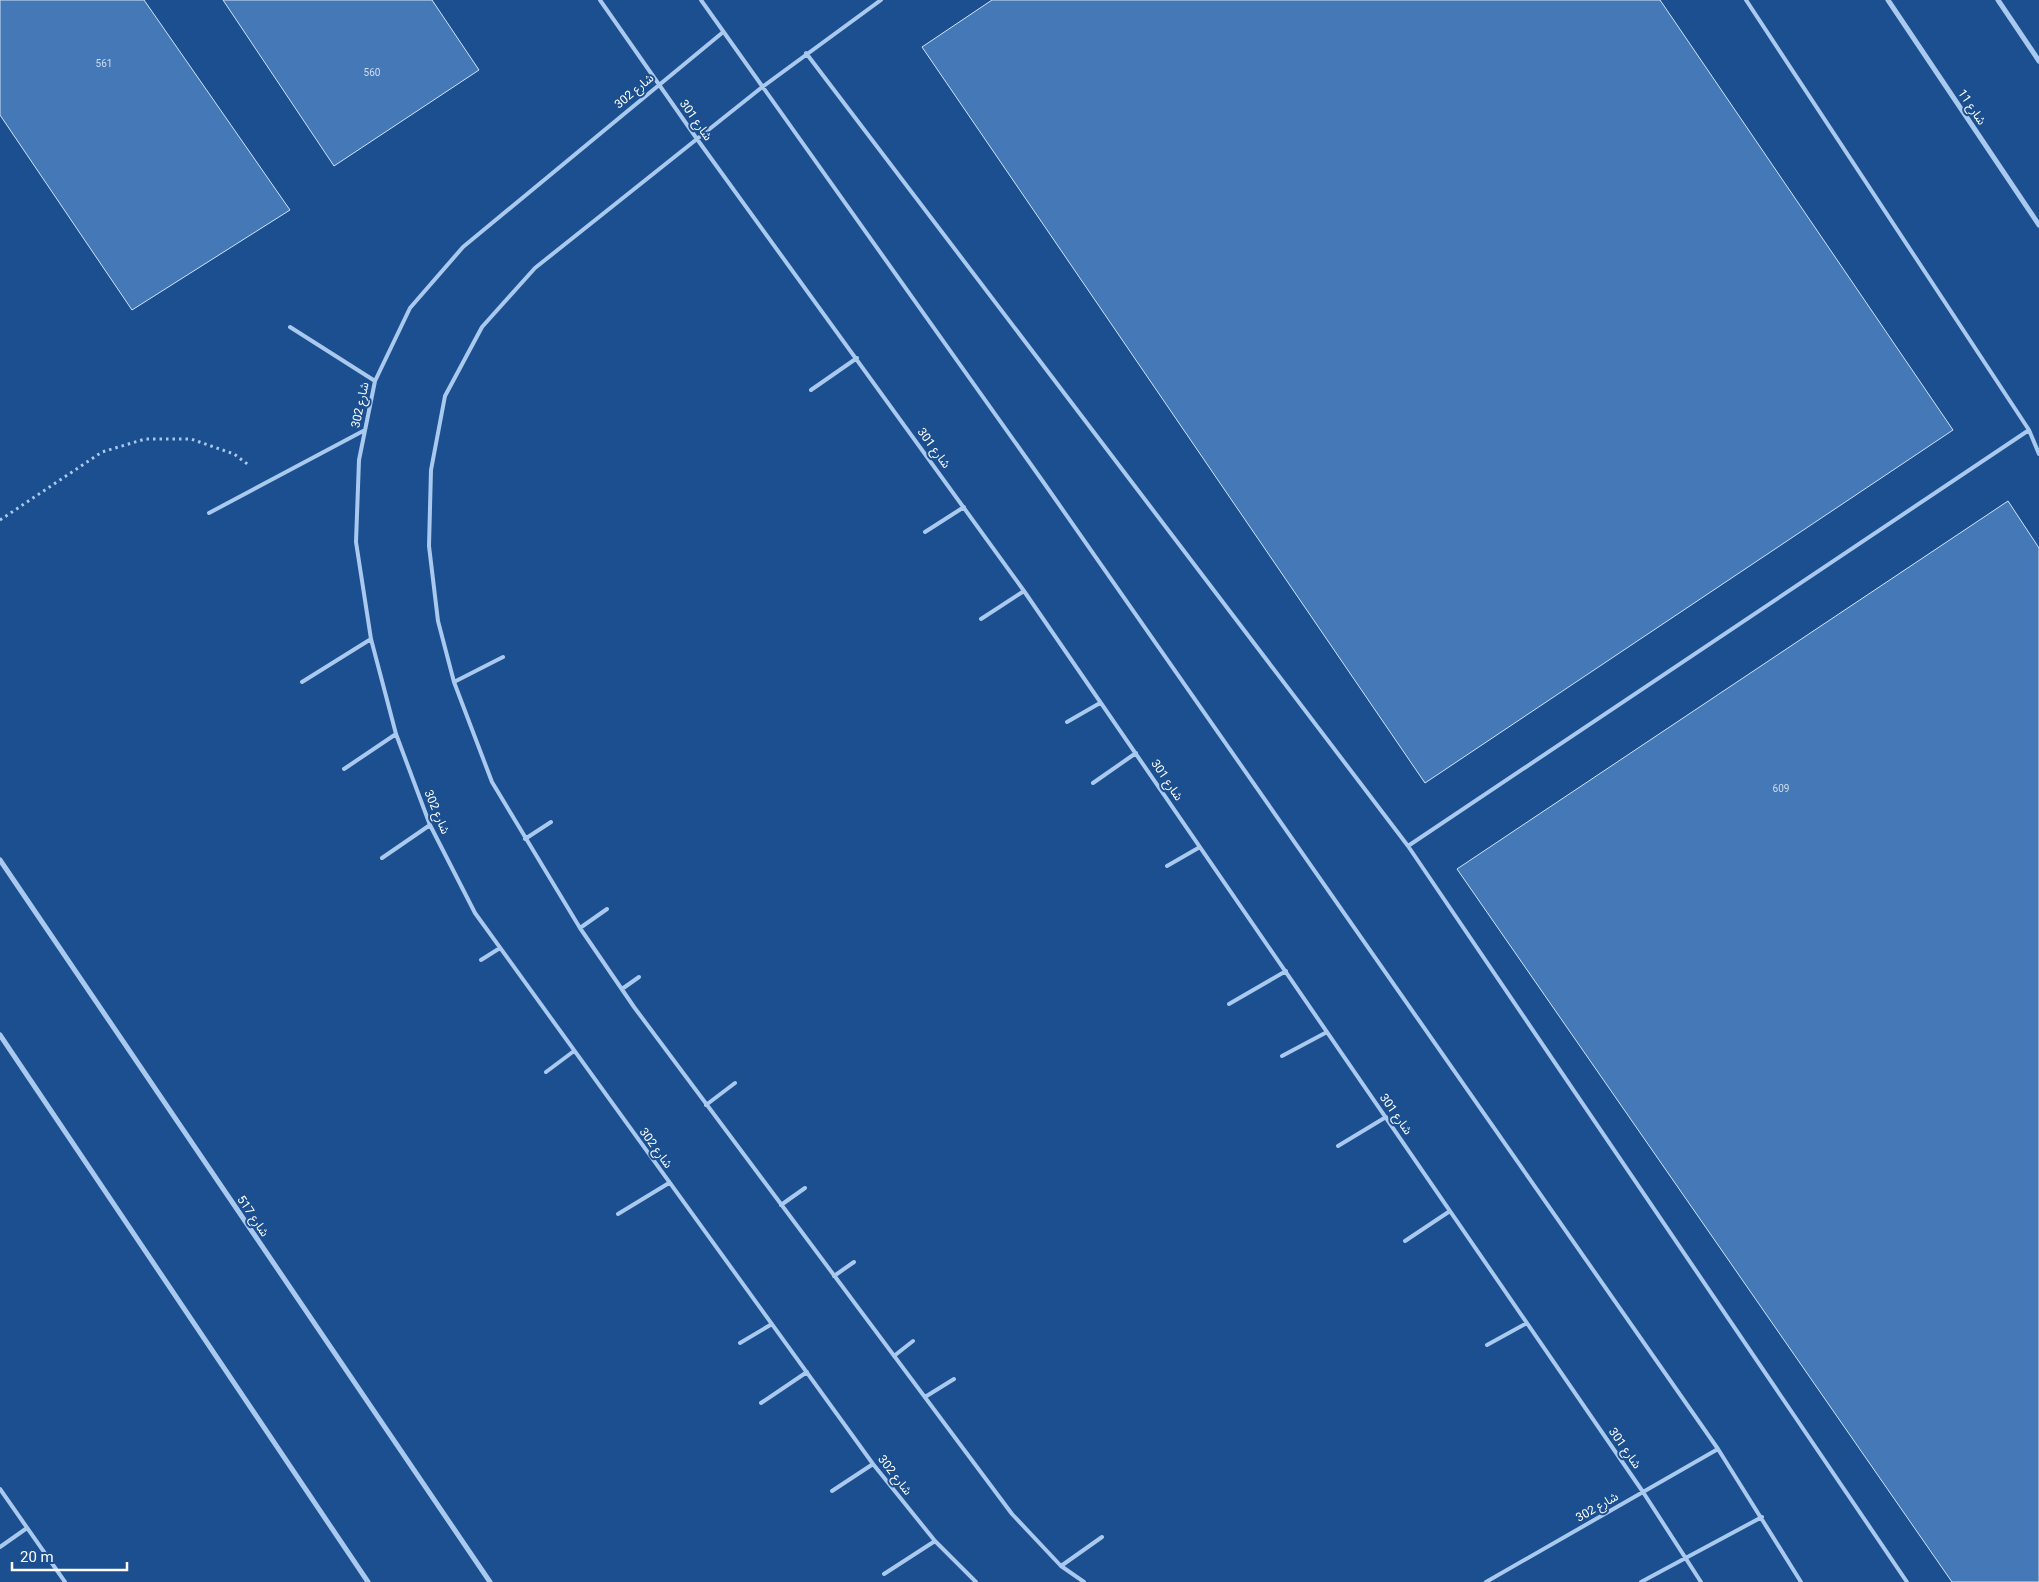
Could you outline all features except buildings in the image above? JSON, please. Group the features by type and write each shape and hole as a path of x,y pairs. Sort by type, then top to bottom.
{"street":[{"name":"شارع 11","path":"1888,0 2039,225"},
{"path":"1998,0 2039,61"},
{"name":"شارع 517","path":"0,860 490,1582"},
{"path":"0,1034 368,1582"}],"lane":[{"name":"شارع 301","path":"600,0 697,139 1024,591 1643,1492 1701,1582"},
{"path":"700,0 1044,483 1718,1449 1801,1582"},
{"path":"882,0 806,53 535,268 482,327 445,396 431,470 429,546 438,621 454,682 492,782 580,928 706,1105 1012,1514 1061,1566 1084,1582"},
{"path":"1746,0 2028,430 2039,454"},
{"name":"شارع 302","path":"722,33 658,84 463,248 410,308 375,381 359,460 356,542 370,639 396,734 430,825 474,913 873,1464 934,1541 976,1582"},
{"path":"806,53 1408,846 1907,1582"},
{"path":"290,327 375,381"},
{"path":"812,390 857,358"},
{"path":"209,513 365,430"},
{"path":"1408,846 2028,430"},
{"path":"925,532 964,507"},
{"path":"981,619 1024,591"},
{"path":"302,682 370,639"},
{"path":"454,682 503,657"},
{"path":"1067,722 1100,703"},
{"path":"344,769 396,734"},
{"path":"1093,783 1136,754"},
{"path":"525,839 551,822"},
{"path":"382,858 430,825"},
{"path":"1167,866 1200,847"},
{"path":"580,928 607,909"},
{"path":"481,960 500,948"},
{"path":"1229,1004 1286,971"},
{"path":"622,989 639,977"},
{"path":"1282,1056 1327,1032"},
{"path":"546,1072 574,1051"},
{"path":"706,1105 734,1083"},
{"path":"1338,1146 1386,1117"},
{"path":"618,1214 669,1183"},
{"path":"781,1205 805,1188"},
{"path":"1405,1241 1450,1211"},
{"path":"834,1276 854,1262"},
{"path":"1487,1345 1527,1323"},
{"path":"740,1343 772,1324"},
{"path":"894,1356 913,1341"},
{"path":"761,1404 807,1372"},
{"path":"925,1397 954,1378"},
{"name":"شارع 302","path":"1486,1582 1718,1449"},
{"path":"832,1491 873,1464"},
{"path":"0,1489 65,1582"},
{"path":"1641,1582 1762,1517"},
{"path":"0,1547 27,1528"},
{"path":"1061,1566 1102,1537"},
{"path":"884,1574 934,1541"}],"path":[{"path":"0,520 102,452 145,439 191,439 234,454 270,481"}]}
